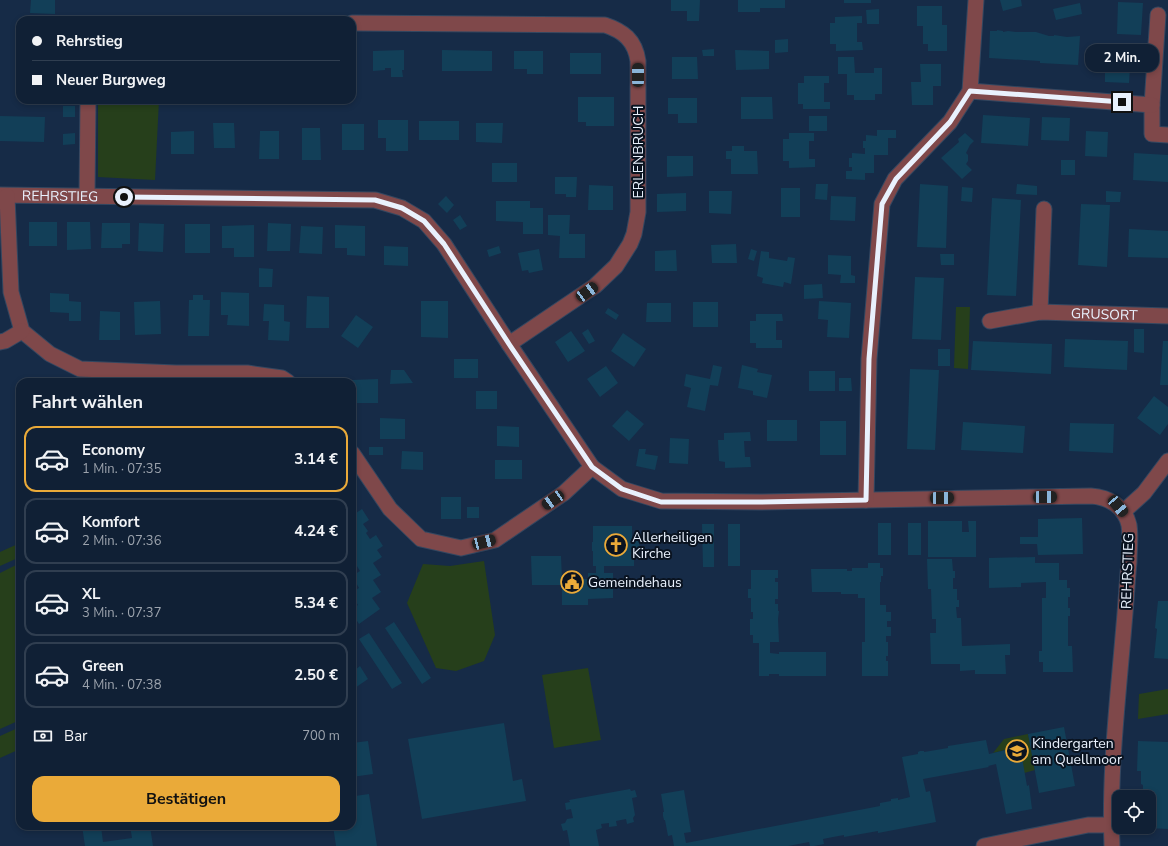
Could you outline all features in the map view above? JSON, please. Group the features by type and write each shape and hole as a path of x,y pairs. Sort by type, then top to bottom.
{"street":[{"path":"866,500 869,359 882,204 896,179 950,122 970,91 976,0"},
{"path":"1158,15 1152,105 1152,134 1168,135"},
{"name":"ERLENBRUCH","path":"356,23 605,26 626,35 635,49 638,61 638,204 636,227 630,244 616,266 595,286 509,344"},
{"path":"970,91 1152,105"},
{"path":"87,196 88,104"},
{"path":"4,195 10,292 22,331 50,354 80,369 176,373 247,373 282,378"},
{"name":"REHRSTIEG","path":"4,195 375,200 402,208 424,221 444,244 592,467 622,489 661,502 760,502 1091,496 1110,500 1123,512 1129,525 1130,542 1116,710 1111,825 1112,846"},
{"path":"1040,312 1044,208"},
{"name":"GRUSORT","path":"990,321 1040,312 1168,316"},
{"path":"0,342 5,341 22,331"},
{"path":"356,459 390,509 421,539 461,548 495,540 564,492 592,467"},
{"path":"1123,512 1144,494 1168,461"},
{"path":"984,846 1088,825 1111,825"}],"green space":[{"path":"98,104 159,104 155,180 98,177"},
{"path":"956,307 970,307 968,369 954,368"},
{"path":"16,545 16,559 0,566 0,552"},
{"path":"484,561 495,635 484,661 456,671 436,668 407,603 423,564 450,566"},
{"path":"16,565 16,722 0,729 0,573"},
{"path":"588,668 601,740 554,748 542,675"},
{"path":"1168,689 1168,714 1138,719 1139,694"},
{"path":"16,729 16,751 0,758 0,736"},
{"path":"1028,734 1035,770 1024,773 1020,746 993,753 1004,739"}],"building":[{"path":"31,0 55,0 55,14 30,13"},
{"path":"671,0 700,0 699,21 687,21 687,11 671,11"},
{"path":"738,0 785,0 785,8 760,8 760,12 738,12"},
{"path":"844,0 871,0 871,3 844,3"},
{"path":"1000,0 1021,0 1022,6 1003,11"},
{"path":"1118,2 1143,3 1141,35 1117,34"},
{"path":"1080,3 1082,14 1056,20 1053,9"},
{"path":"917,6 942,6 942,25 947,25 947,51 928,51 928,44 923,44 923,26 917,26"},
{"path":"879,9 879,24 867,24 866,10"},
{"path":"862,16 862,23 857,23 857,42 862,42 863,50 836,51 836,44 830,44 830,23 835,23 835,17"},
{"path":"997,30 1003,32 1036,32 1049,36 1080,36 1078,65 989,58 990,31"},
{"path":"788,39 788,52 775,53 775,40"},
{"path":"714,49 714,56 703,56 702,50"},
{"path":"1111,49 1136,50 1135,67 1130,67 1129,83 1105,82 1105,64 1111,65"},
{"path":"404,50 404,70 402,70 403,77 391,77 391,68 373,71 373,51"},
{"path":"442,50 492,51 492,71 442,71"},
{"path":"735,50 769,51 769,69 736,70"},
{"path":"514,51 543,51 543,74 527,74 527,69 514,69"},
{"path":"570,53 601,53 601,74 570,74"},
{"path":"672,57 697,57 698,79 672,79"},
{"path":"838,57 854,57 855,73 874,73 874,68 882,68 882,94 875,94 875,100 854,100 854,95 847,95 847,74 838,74"},
{"path":"920,64 941,64 941,86 933,86 933,105 912,105 911,82 921,82"},
{"path":"804,76 829,76 829,83 824,83 824,102 830,102 830,109 803,109 803,104 798,104 798,83 804,83"},
{"path":"578,97 614,97 614,126 586,126 586,122 578,122"},
{"path":"741,97 772,97 773,119 741,119"},
{"path":"668,98 697,98 697,123 678,123 678,114 668,114"},
{"path":"63,106 75,106 75,117 63,117"},
{"path":"983,115 1030,118 1028,146 981,143"},
{"path":"0,116 45,117 44,142 0,141"},
{"path":"809,116 827,116 827,131 809,131"},
{"path":"1042,117 1070,118 1069,141 1041,140"},
{"path":"378,120 408,120 408,151 386,151 386,138 378,138"},
{"path":"419,121 459,121 459,140 419,140"},
{"path":"213,123 234,123 235,148 214,148"},
{"path":"476,123 503,123 502,143 476,142"},
{"path":"342,124 364,124 364,150 342,150"},
{"path":"302,128 320,128 321,160 302,160"},
{"path":"877,130 896,130 896,138 888,138 888,155 874,155 874,173 865,173 865,180 846,179 846,171 852,171 852,167 849,167 849,158 852,158 852,153 865,154 863,141 866,141 866,135 877,136"},
{"path":"194,131 194,154 171,154 171,132"},
{"path":"260,131 279,131 279,159 259,159"},
{"path":"1086,131 1108,132 1107,157 1085,156"},
{"path":"75,133 75,144 63,145 63,134"},
{"path":"789,133 814,133 814,141 809,141 809,159 815,159 815,167 789,168 789,161 783,161 783,139 789,139"},
{"path":"965,133 974,141 966,153 968,155 968,161 966,164 972,170 962,179 941,158 959,142 958,139"},
{"path":"732,146 744,146 744,151 757,151 758,174 731,174 731,159 726,159 726,151 732,151"},
{"path":"1134,153 1168,155 1168,182 1133,180"},
{"path":"667,156 693,156 693,176 667,177"},
{"path":"1061,160 1075,160 1075,175 1061,175"},
{"path":"492,163 517,163 517,182 492,182"},
{"path":"555,177 577,177 576,197 566,197 566,194 555,194"},
{"path":"816,184 828,184 827,200 815,199"},
{"path":"920,184 948,186 946,248 917,247"},
{"path":"1017,184 1037,186 1037,195 1016,194"},
{"path":"589,185 613,186 613,210 588,210"},
{"path":"962,187 973,188 972,202 961,201"},
{"path":"781,188 800,188 800,217 781,217"},
{"path":"709,191 732,191 731,214 709,213"},
{"path":"1106,191 1121,192 1120,202 1106,202"},
{"path":"686,193 686,211 657,212 657,194"},
{"path":"446,196 454,205 447,213 438,204"},
{"path":"831,196 856,197 855,221 830,220"},
{"path":"992,198 1021,200 1016,296 987,295"},
{"path":"496,201 530,201 530,208 543,208 543,234 523,234 523,222 496,221"},
{"path":"1081,204 1110,205 1107,267 1078,265"},
{"path":"460,215 467,226 460,230 453,220"},
{"path":"548,215 570,215 569,234 585,234 585,258 559,258 560,236 548,235"},
{"path":"29,222 57,222 57,246 29,246"},
{"path":"67,222 90,222 91,249 67,250"},
{"path":"102,223 130,223 130,244 122,244 122,248 101,248"},
{"path":"139,223 164,224 163,252 138,251"},
{"path":"268,223 291,224 290,251 267,251"},
{"path":"185,224 210,224 210,253 185,253"},
{"path":"254,225 254,257 234,257 234,248 222,248 222,226"},
{"path":"335,225 365,226 365,256 347,255 347,248 335,248"},
{"path":"301,226 323,227 322,254 299,253"},
{"path":"1129,229 1168,231 1168,258 1128,257"},
{"path":"736,244 737,263 712,263 711,245"},
{"path":"384,246 408,247 408,266 384,265"},
{"path":"499,246 501,253 489,257 487,250"},
{"path":"539,249 543,270 529,273 528,270 522,271 518,253"},
{"path":"751,249 757,251 754,261 748,259"},
{"path":"676,250 677,271 655,271 655,251"},
{"path":"761,251 769,252 769,258 787,261 788,257 795,258 791,284 784,282 783,287 762,283 763,278 757,276"},
{"path":"940,254 954,254 954,265 941,265"},
{"path":"828,255 851,256 851,275 855,276 855,283 840,283 841,275 828,274"},
{"path":"259,268 273,269 272,287 259,287"},
{"path":"915,277 944,278 941,340 912,339"},
{"path":"822,284 823,298 804,299 804,285"},
{"path":"221,292 249,293 249,326 227,325 228,315 221,315"},
{"path":"50,293 69,294 69,301 81,302 81,321 69,321 69,313 50,312"},
{"path":"193,295 203,295 203,300 210,300 209,336 188,336 189,300 193,300"},
{"path":"307,296 329,297 329,328 306,328"},
{"path":"160,301 161,334 135,335 134,302"},
{"path":"421,301 448,301 448,338 421,337"},
{"path":"819,301 851,303 849,338 827,337 828,320 818,319"},
{"path":"693,302 718,302 718,327 693,327"},
{"path":"647,303 671,303 671,322 646,322"},
{"path":"264,304 284,305 284,321 290,322 289,341 268,340 269,321 263,321"},
{"path":"608,308 619,315 616,320 605,313"},
{"path":"100,311 120,312 120,340 99,340"},
{"path":"756,314 782,314 783,321 776,321 776,340 782,340 782,348 756,348 756,343 750,343 750,321 756,321"},
{"path":"356,315 373,327 358,348 341,336"},
{"path":"588,329 595,341 589,344 582,333"},
{"path":"1134,329 1144,329 1144,353 1134,352"},
{"path":"571,331 585,351 568,362 555,342"},
{"path":"623,333 646,349 634,367 611,351"},
{"path":"1065,339 1128,341 1127,370 1064,367"},
{"path":"973,341 1052,344 1051,374 971,370"},
{"path":"1163,341 1168,341 1168,385 1160,385"},
{"path":"938,349 950,349 950,366 938,366"},
{"path":"454,359 478,359 478,378 454,378"},
{"path":"713,365 722,367 718,386 710,385 705,411 687,407 691,388 684,386 686,374 710,379"},
{"path":"742,365 758,369 757,372 772,375 767,398 753,395 753,391 738,388"},
{"path":"606,366 618,383 600,397 587,379"},
{"path":"910,369 939,370 935,450 907,449"},
{"path":"391,370 404,370 413,383 390,384"},
{"path":"809,371 835,371 835,391 809,391"},
{"path":"839,378 851,378 852,391 839,391"},
{"path":"378,379 378,403 356,403 356,380"},
{"path":"476,391 497,391 497,409 476,409"},
{"path":"1154,396 1168,407 1168,424 1160,435 1137,418"},
{"path":"627,410 644,424 629,441 612,426"},
{"path":"380,418 405,419 405,439 380,439"},
{"path":"767,420 797,420 797,441 767,441"},
{"path":"820,421 846,421 846,455 820,455"},
{"path":"963,422 1025,426 1023,453 961,450"},
{"path":"1070,423 1114,424 1113,453 1069,451"},
{"path":"497,426 519,427 519,447 497,446"},
{"path":"750,432 751,441 744,441 745,457 750,457 751,467 725,468 725,462 719,461 718,440 724,440 724,433"},
{"path":"670,438 689,439 688,464 669,463"},
{"path":"369,447 383,447 383,455 369,455"},
{"path":"639,449 646,449 645,454 658,456 655,470 636,466"},
{"path":"402,451 423,452 423,470 401,469"},
{"path":"495,460 522,460 522,479 495,479"},
{"path":"441,497 461,497 461,519 441,519"},
{"path":"467,507 479,507 479,518 467,518"},
{"path":"362,509 369,520 363,524 368,531 366,533 370,539 376,535 383,546 377,550 382,557 373,563 381,575 373,580 381,592 372,598 380,609 359,624 356,619 356,606 358,605 356,602 356,590 359,588 356,583 356,574 360,571 356,564 356,513"},
{"path":"1082,518 1083,554 1038,555 1037,544 1020,544 1020,537 1038,537 1038,519"},
{"path":"928,521 962,521 962,532 969,532 968,521 976,521 976,557 928,557"},
{"path":"878,523 891,523 891,555 878,555"},
{"path":"908,523 921,523 921,555 908,555"},
{"path":"702,524 714,524 714,567 703,567"},
{"path":"728,524 740,524 740,566 728,566"},
{"path":"593,526 632,526 632,538 637,539 639,543 640,547 634,554 634,566 604,566 604,573 613,573 613,598 588,599 588,605 562,605 562,585 532,585 531,556 561,556 562,579 588,579 588,573 596,573 596,566 593,566 592,551"},
{"path":"1035,557 1035,563 1059,563 1059,580 1067,580 1067,588 1070,588 1070,597 1068,597 1070,616 1068,616 1068,646 1072,646 1073,672 1043,672 1043,662 1039,662 1039,651 1042,651 1042,598 1046,598 1046,582 1021,583 1021,587 989,588 989,558"},
{"path":"927,559 952,559 953,571 955,571 955,578 953,578 953,589 957,589 957,600 959,600 959,607 956,607 957,618 961,618 962,646 1010,644 1010,655 1005,655 1006,674 975,674 975,670 960,671 960,664 931,664 930,633 936,633 936,619 932,619 931,589 928,589"},
{"path":"868,563 880,563 880,568 883,568 883,576 881,576 880,582 880,605 886,605 886,612 891,612 891,621 887,621 887,627 891,627 891,636 886,636 886,642 888,642 888,656 886,656 886,661 888,661 888,676 862,676 862,642 865,642 865,598 858,598 858,594 841,594 841,592 812,592 811,569 847,569 847,571 852,571 852,568 868,568"},
{"path":"751,570 778,570 778,578 775,578 775,582 778,582 778,599 775,599 775,604 778,604 779,611 779,642 770,642 770,653 826,652 826,676 779,676 779,674 769,674 769,676 759,676 759,643 753,643 753,635 750,635 750,619 753,619 753,612 751,612 751,598 748,598 748,589 751,589"},
{"path":"1158,601 1168,601 1168,659 1154,658"},
{"path":"394,622 431,678 422,684 385,628"},
{"path":"369,633 402,683 392,689 359,639"},
{"path":"360,666 368,679 356,687 356,669"},
{"path":"504,723 513,781 522,779 526,801 422,819 408,739"},
{"path":"1064,727 1075,786 1039,793 1028,734"},
{"path":"986,740 989,754 1020,746 1027,786 1029,785 1032,809 1006,814 996,764 988,766 989,767 923,779 926,792 930,791 936,822 878,833 878,831 844,837 844,835 833,837 823,839 824,844 814,846 810,846 809,842 788,846 674,846 672,835 668,836 663,816 664,812 661,794 684,790 691,832 684,833 686,843 880,806 880,803 891,801 891,799 898,798 898,800 910,797 902,757 918,754 920,751 924,752 948,748 948,746"},
{"path":"368,741 373,774 356,776 356,742"},
{"path":"1138,741 1168,742 1168,829 1156,828 1156,790 1143,790 1143,785 1141,784 1141,771 1137,771"},
{"path":"630,789 631,791 635,790 637,797 632,798 635,815 633,818 634,822 627,824 626,819 616,821 617,826 609,827 609,823 601,824 602,828 596,830 599,846 570,846 567,830 563,831 561,824 565,823 567,819 573,818 571,809 566,810 565,803 570,802 569,800"},
{"path":"369,794 377,846 336,846 334,830 356,830 356,796"},
{"path":"83,830 102,830 103,842 132,838 131,830 151,830 153,846 85,846"}],"place":[{"name":"Allerheiligen Kirche","path":"616,545"},
{"name":"Gemeindehaus","path":"572,582"},
{"name":"Kindergarten am Quellmoor","path":"1017,751"}],"route":[{"path":"124,197 375,200 402,208 424,221 444,244 592,467 622,489 661,502 866,500 869,359 882,204 896,179 950,122 970,91 1122,102"}]}
